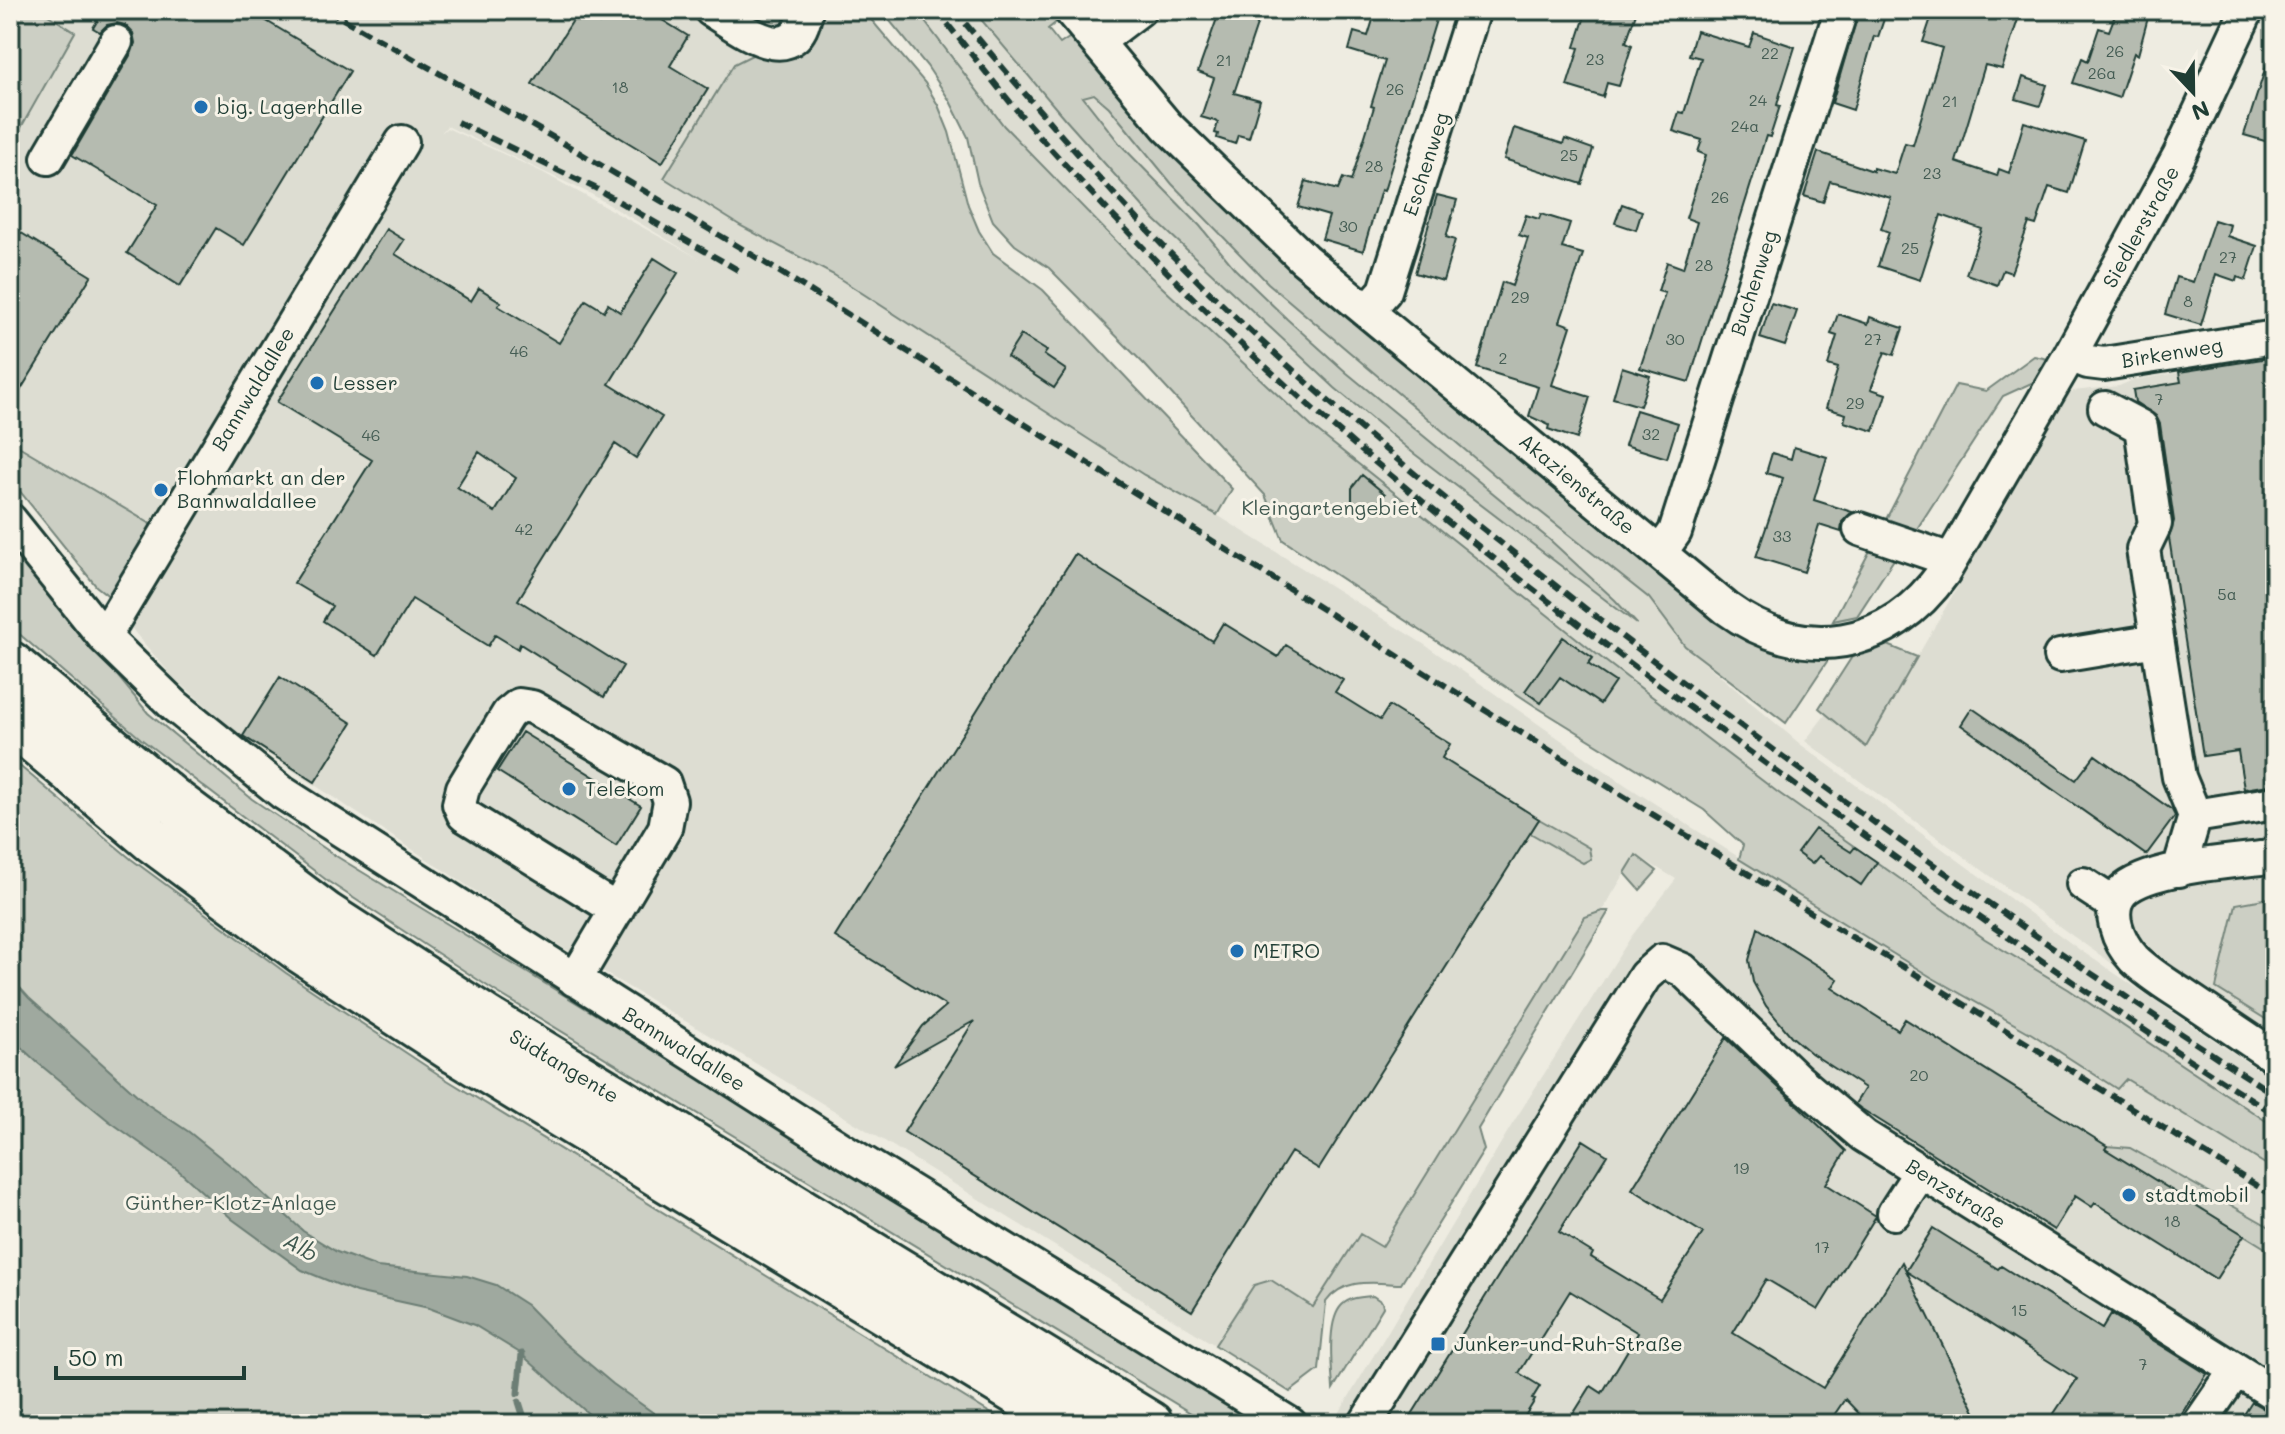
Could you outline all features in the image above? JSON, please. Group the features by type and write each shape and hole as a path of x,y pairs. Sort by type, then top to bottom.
{"highway":[{"name":"Südtangente","path":"10,664 171,799 326,915 485,1018 1150,1424"},
{"path":"10,720 151,839 302,951 457,1052 1069,1424"}],"street":[{"path":"711,10 760,40 776,44 790,41 801,30 806,10"},
{"name":"Akazienstraße","path":"1070,10 1167,126 1304,259 1743,621 1775,636 1818,641 1864,635 1902,617 1918,605 1951,560 2070,355"},
{"path":"1097,42 1139,10"},
{"name":"Eschenweg","path":"1367,311 1385,291 1474,10"},
{"name":"Buchenweg","path":"1660,553 1675,532 1841,10"},
{"name":"Siedlerstraße","path":"2070,355 2179,156 2247,10"},
{"path":"48,158 114,52"},
{"name":"Bannwaldallee","path":"104,637 402,142"},
{"name":"Birkenweg","path":"2070,355 2104,364 2275,337"},
{"path":"2105,408 2141,427 2155,524 2143,549 2179,777 2195,816 2179,870"},
{"name":"Bannwaldallee","path":"10,520 104,637 175,706 283,793 848,1153 1290,1424"},
{"path":"1860,529 1951,560"},
{"path":"2060,656 2157,640"},
{"path":"575,980 617,910 665,828 670,801 664,783 532,707 519,705 508,714 463,788 459,804 464,815 617,910"},
{"path":"2195,816 2275,803"},
{"path":"2275,852 2271,857 2179,870 2148,878 2123,891 2115,905 2115,925 2121,941 2144,969 2275,1057"},
{"path":"2083,884 2115,905"},
{"name":"Benzstraße","path":"1365,1424 1645,976 1662,961 1683,970 1831,1110 1864,1136 2275,1394"},
{"path":"1894,1213 1921,1171"},
{"path":"2199,1424 2236,1370"}],"shaded area":[{"path":"40,10 821,10 817,36 790,59 762,57 734,64 664,179 741,226 834,275 1144,475 1217,515 1425,645 1627,786 1812,904 2032,1034 2117,1089 2126,1079 2275,1170 2275,1230 2130,1148 2105,1149 2275,1254 2275,1373 2046,1233 2027,1259 2275,1406 2275,1424 1342,1424 1335,1420 1513,1123 1631,937 1676,879 1636,855 1602,911 1585,917 1381,1248 1360,1234 1313,1307 1271,1280 1254,1285 1215,1345 542,935 242,737 173,677 136,634 110,597 149,523 10,441 10,147 75,32","holes":["447,126 591,194 700,259 542,172 447,128 441,133"]},
{"path":"916,10 973,10 1154,219 1335,388 1412,452 1633,620 1550,540 1347,373 1235,269 1200,226 1120,144 1082,97 1094,94 1109,107 1173,184 1268,283 1504,483 1649,598 1685,646 1800,744 2080,950 2275,1081 2275,1127 2068,989 1985,939 1776,791 1604,660 1312,427 1150,276 1004,126"},
{"path":"2275,357 2275,1078 2070,934 1805,741 1826,714 1866,746 2067,396 2073,391 2119,386 2133,380"}],"green space":[{"path":"10,10 40,10 75,32 10,147"},
{"path":"757,10 787,10 783,23 772,27 762,23"},
{"path":"821,10 863,10 925,83 949,132 968,205 993,253 1043,290 1232,489 1217,515 1144,475 834,275 741,226 664,178 734,64 754,54 771,59 790,59 817,36"},
{"name":"Kleingartengebiet","path":"881,10 916,10 1004,126 1150,276 1312,427 1604,660 1776,791 1985,939 2068,989 2275,1127 2275,1170 2126,1079 2117,1089 2032,1034 1931,977 1739,859 1743,845 1704,810 1535,706 1283,540 1265,495 1144,364 1049,268 1015,245 993,221 978,183 968,137 950,101 927,66"},
{"path":"973,10 1052,10 1059,20 1048,29 1060,44 1072,36 1649,558 1834,651 1786,723 1685,646 1649,598 1504,483 1268,283 1172,184 1109,107 1094,94 1083,97 1120,144 1200,226 1235,269 1287,319 1347,373 1550,540 1637,624 1412,452 1335,388 1154,219"},
{"path":"2034,356 2048,359 2036,381 2003,396 1913,535 1883,525 1956,385 1986,391"},
{"path":"10,441 149,523 154,531 110,597 96,586 10,479"},
{"path":"1875,541 1900,550 1857,616 1833,621"},
{"path":"10,545 148,713 252,799 336,856 1259,1424 1209,1424 495,991 329,882 141,739 10,626"},
{"path":"1878,641 1917,657 1866,747 1819,708 1857,649"},
{"name":"Günther-Klotz-Anlage","path":"10,758 131,859 286,973 444,1078 1008,1424 10,1424"},
{"path":"1539,819 1589,848 1591,859 1583,863 1530,833"},
{"path":"1636,855 1657,871 1640,890 1625,873"},
{"path":"2275,897 2275,1025 2216,988 2236,904"},
{"path":"1609,911 1478,1129 1484,1150 1401,1284 1360,1283 1333,1294 1326,1302 1319,1370 1290,1392 1215,1345 1254,1285 1271,1280 1313,1307 1360,1234 1382,1247 1585,917"},
{"path":"2107,1146 2130,1148 2275,1230 2275,1254 2105,1149"},
{"path":"1373,1296 1382,1302 1383,1307 1333,1389 1331,1345 1337,1312 1349,1300"}],"water":[{"name":"Alb","path":"10,977 29,998 147,1104 189,1132 246,1178 303,1231 337,1252 377,1267 467,1276 496,1285 527,1305 563,1342 613,1384 669,1424 600,1424 520,1353 474,1325 429,1308 356,1292 302,1270 232,1219 178,1170 109,1121 10,1037"}],"building":[{"name":"big. Lagerhalle","path":"104,10 248,10 350,71 244,245 216,228 180,286 127,253 157,205 72,155 135,43 133,33 125,25 107,25 100,32 93,28"},
{"path":"606,10 646,10 688,36 670,66 708,89 662,163 532,84 579,11 599,23"},
{"path":"1220,10 1241,10 1260,16 1234,93 1260,100 1249,138 1238,135 1235,144 1217,138 1218,122 1201,117 1214,78 1198,72"},
{"path":"1376,10 1404,15 1405,10 1439,10 1363,251 1322,239 1329,216 1298,207 1306,181 1338,190 1343,178 1351,181 1385,61 1349,50 1354,32 1368,36"},
{"path":"1587,10 1637,10 1626,42 1632,45 1619,86 1607,83 1603,97 1567,86"},
{"path":"1859,10 1887,10 1878,37 1874,36 1853,110 1832,103"},
{"path":"1942,10 2021,10 2002,69 1985,65 1956,162 1997,176 1999,169 2009,173 2024,122 2085,141 2069,193 2049,187 2036,225 2029,223 2011,273 2003,270 1997,285 1966,274 1982,229 1941,215 1920,280 1878,266 1889,232 1881,229 1891,198 1830,181 1823,202 1804,196 1818,152 1873,171 1873,168 1895,174 1905,143 1913,145 1942,48 1923,42 1932,15 1940,18"},
{"path":"2117,10 2150,10 2138,55 2134,53 2119,98 2073,83 2082,58 2088,61 2099,28 2109,31"},
{"path":"1696,31 1749,47 1754,33 1795,47 1777,105 1780,106 1770,137 1766,136 1689,382 1640,368 1665,293 1658,291 1667,262 1683,268 1697,222 1686,218 1706,155 1698,152 1702,140 1673,131 1679,112 1684,113 1701,58 1689,55"},
{"path":"2271,51 2275,52 2275,144 2244,135"},
{"path":"2023,77 2047,85 2040,106 2016,99"},
{"path":"1514,128 1563,144 1565,139 1593,149 1582,184 1504,159"},
{"path":"1437,195 1457,200 1446,237 1455,240 1443,281 1415,273"},
{"path":"1622,204 1642,211 1636,230 1615,223"},
{"path":"1541,214 1570,223 1562,248 1583,254 1560,322 1571,326 1552,385 1590,397 1577,439 1548,429 1549,425 1529,416 1538,387 1477,368 1502,282 1512,286 1528,238 1519,235 1526,215 1539,219"},
{"path":"2214,220 2230,225 2227,236 2257,246 2246,280 2237,277 2236,281 2216,274 2201,325 2165,314 2176,277 2193,282"},
{"path":"10,226 91,276 10,407"},
{"path":"386,229 404,240 395,254 471,301 479,288 501,302 498,306 559,343 586,300 604,311 608,304 620,312 654,258 678,273 609,384 662,417 636,458 615,444 518,600 623,666 604,697 520,644 518,649 495,635 488,646 412,599 377,655 323,621 332,606 294,583 372,460 277,402","holes":["479,452 516,478 495,512 457,487"]},
{"path":"1771,303 1797,311 1785,346 1760,338"},
{"path":"1838,314 1868,324 1870,317 1903,328 1894,355 1885,352 1871,389 1886,394 1874,431 1844,422 1846,414 1826,408 1838,368 1828,365 1837,336 1831,334"},
{"path":"1021,335 1047,351 1044,355 1066,370 1054,388 1007,357"},
{"path":"2275,357 2275,784 2244,789 2238,751 2203,756 2169,538 2174,521 2160,424 2156,416 2135,402 2133,390 2181,382 2179,372"},
{"path":"1622,367 1650,376 1640,406 1613,398"},
{"path":"1636,410 1678,423 1667,458 1625,445"},
{"path":"1794,447 1827,457 1814,500 1852,512 1842,522 1841,532 1819,525 1804,572 1756,557 1783,478 1766,473 1772,453 1791,459"},
{"path":"1362,475 1385,494 1368,515 1352,503 1352,488"},
{"name":"METRO","path":"1075,554 1212,641 1223,623 1278,657 1286,645 1343,680 1335,692 1380,720 1389,706 1450,744 1442,758 1539,819 1319,1169 1291,1152 1192,1311 904,1132 974,1021 894,1066 923,1026 946,1006 835,937"},
{"path":"1563,637 1593,658 1588,664 1615,682 1600,704 1560,677 1541,703 1525,691"},
{"path":"280,677 352,723 315,782 243,736"},
{"path":"1972,708 2076,780 2095,755 2172,810 2175,816 2146,855 1961,725"},
{"name":"Telekom","path":"522,732 641,806 616,846 497,771"},
{"path":"1815,829 1851,852 1855,847 1877,862 1861,885 1819,856 1812,864 1797,853"},
{"path":"1758,928 1838,979 1832,988 1898,1030 1905,1019 2244,1235 2216,1279 2095,1203 2092,1207 2075,1196 2054,1230 1860,1108 1855,1104 1865,1088 1811,1053 1791,1036 1766,1006 1753,982 1749,960"},
{"path":"1726,1038 1846,1151 1826,1184 1876,1216 1818,1310 1766,1279 1733,1333 1823,1388 1902,1262 1981,1424 1869,1424 1845,1399 1828,1424 1567,1424 1591,1386 1602,1393 1638,1333 1570,1291 1519,1373 1540,1386 1520,1424 1406,1424 1583,1140 1607,1155 1559,1232 1593,1253 1591,1257 1660,1299 1703,1233 1632,1189"},
{"path":"1933,1228 2102,1329 2111,1314 2207,1374 2175,1424 2047,1424 2077,1379 1906,1271"},
{"path":"2252,1402 2275,1415 2275,1424 2238,1424"}],"waterway":[{"path":"518,1393 522,1354"},
{"path":"519,1402 526,1424"}],"railway":[{"path":"327,10 746,251 2275,1197"},
{"path":"936,10 1033,129 1149,254 1256,358 1448,522 1581,626 1844,821 2088,992 2275,1114"},
{"path":"954,10 1075,151 1169,252 1300,376 1402,463 1612,629 1856,810 2022,926 2275,1095"},
{"path":"457,122 595,188 743,273"}],"place":[{"name":"big. Lagerhalle","path":"201,107"},
{"name":"Lesser","path":"317,383"},
{"name":"Flohmarkt an der Bannwaldallee","path":"161,490"},
{"name":"Telekom","path":"569,789"},
{"name":"METRO","path":"1237,951"},
{"name":"stadtmobil","path":"2129,1195"},
{"name":"Junker-und-Ruh-Straße","path":"1438,1344"}]}
